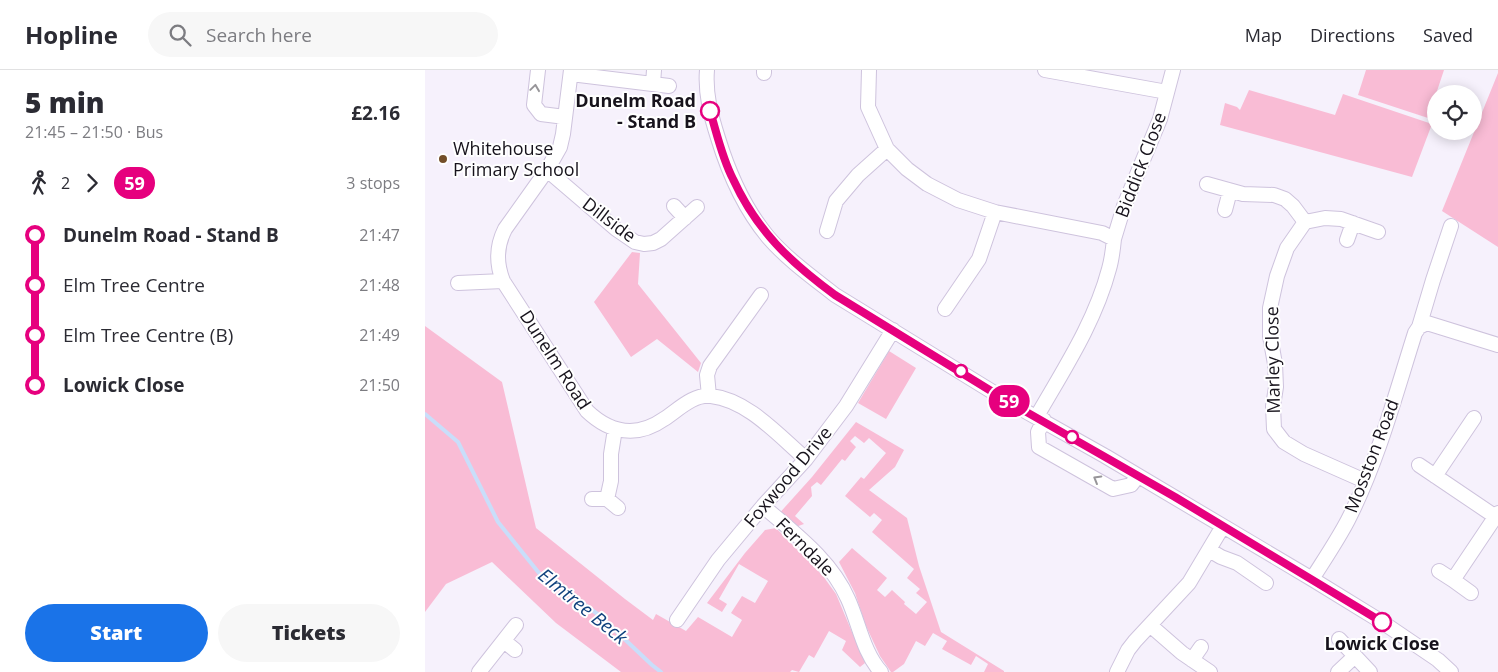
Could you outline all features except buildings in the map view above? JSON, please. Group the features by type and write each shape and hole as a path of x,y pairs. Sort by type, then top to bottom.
{"street":[{"path":"538,70 534,97 535,106 541,114 565,118"},
{"path":"653,84 654,70"},
{"path":"707,70 706,81 710,111 723,155 745,204 769,237 790,259 813,278 835,295 1009,402 1040,418 1382,622 1438,660 1451,672"},
{"path":"869,70 868,106 887,149 907,169 927,184 959,200 995,212 1103,233 1114,239"},
{"name":"Biddick Close","path":"1045,70 1167,92"},
{"name":"Biddick Close","path":"1138,476 1131,486 1113,489 1039,447 1038,432 1040,418 1095,310 1109,270 1114,239 1124,206 1160,119 1173,70"},
{"path":"571,72 669,86"},
{"name":"Dunelm Road","path":"571,72 560,147 547,170 500,239 497,260 498,269 503,281 587,411 600,422 615,429 637,431 649,428 662,421 684,404 697,398 709,396"},
{"path":"827,231 836,201 857,174 887,149"},
{"name":"Dillside","path":"547,170 616,229 635,242 653,243 661,239 697,207"},
{"path":"1207,184 1230,191 1285,199 1305,222 1325,218 1341,219 1378,232"},
{"path":"1225,210 1230,191"},
{"path":"674,206 685,218"},
{"path":"945,309 979,259 995,212"},
{"name":"Marley Close","path":"1305,222 1287,248 1277,276 1270,308 1276,387 1273,406 1274,429 1284,442 1304,454 1365,481"},
{"path":"1347,240 1353,223"},
{"name":"Mosston Road","path":"1312,579 1347,521 1379,446 1415,333 1423,325 1433,280 1451,226"},
{"path":"458,283 503,281"},
{"path":"761,295 710,366 707,375 709,396 723,398 739,404 757,416 806,459"},
{"path":"1423,325 1498,345"},
{"name":"Foxwood Drive","path":"677,620 718,560 763,506 806,459 846,406 893,330"},
{"path":"1435,476 1474,418"},
{"path":"592,499 612,503 611,454 615,429"},
{"path":"1419,465 1497,515 1453,580"},
{"name":"Ferndale","path":"763,506 800,538 836,576 848,599 866,648 881,672"},
{"path":"1117,672 1128,650 1189,583 1223,526"},
{"path":"1209,550 1237,563 1266,583"},
{"path":"1439,571 1471,593"},
{"path":"479,672 516,625"},
{"path":"1151,626 1182,653 1210,672"},
{"path":"1339,639 1370,672"},
{"path":"503,641 515,650"},
{"path":"1192,660 1201,647"},
{"path":"1338,672 1355,656"}],"shaded area":[{"path":"1366,70 1444,70 1439,85 1427,85 1427,118 1358,95"},
{"path":"1498,73 1498,247 1442,211 1471,140 1482,140 1482,112"},
{"path":"1249,90 1335,115 1343,94 1427,122 1427,137 1412,177 1220,125 1225,103 1240,110"},
{"path":"632,252 640,253 638,284 701,363 698,372 657,339 631,357 594,302"},
{"path":"425,326 502,382 536,528 625,599 653,620 656,614 686,631 698,617 732,637 742,620 731,613 742,596 755,603 768,581 739,564 719,599 727,604 722,612 707,603 765,530 776,528 823,576 836,594 865,663 860,667 842,650 846,641 829,631 814,658 809,655 799,672 792,670 790,672 621,672 556,623 492,562 446,584 425,612"},
{"path":"889,351 916,368 886,419 858,403"},
{"path":"856,422 904,450 895,467 869,490 907,518 919,566 941,632 1004,672 984,672 988,664 976,656 971,665 942,649 947,641 933,633 925,646 916,641 904,664 893,672 891,672 880,656 866,626 855,593 839,562 852,548 887,578 877,590 885,597 892,590 916,614 927,602 916,593 920,589 907,578 914,569 872,532 882,520 874,513 870,517 845,496 861,477 864,479 886,453 869,438 864,443 855,436 850,441 856,447 845,461 842,459 821,485 817,482 811,487 812,496 795,516 804,524 790,529 776,517 812,477"}],"waterway":[{"name":"Elmtree Beck","path":"425,414 458,442 498,522 539,573 599,615 661,672"}],"bus line":[{"name":"59","path":"710,111 723,155 746,206 769,237 790,259 835,295 1009,402 1175,497 1382,622"}],"place":[{"name":"Dunelm Road - Stand B","path":"710,111"},
{"name":"Whitehouse Primary School","path":"443,159"},
{"name":"Lowick Close","path":"1382,622"}]}
